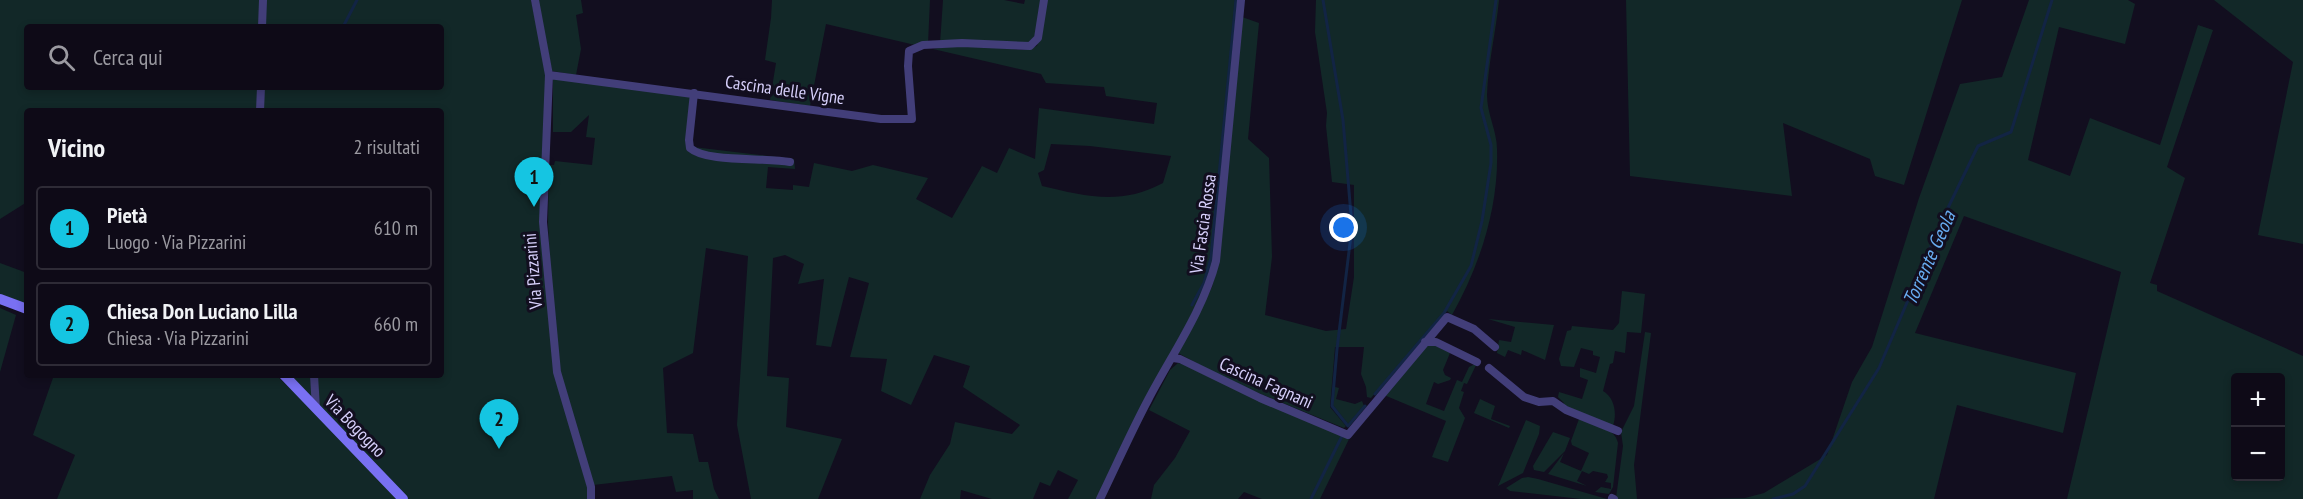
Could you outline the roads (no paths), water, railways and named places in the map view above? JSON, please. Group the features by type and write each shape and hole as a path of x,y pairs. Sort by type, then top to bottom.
{"main road":[{"path":"0,299 24,308"},
{"name":"Via Bogogno","path":"287,378 403,499"}],"street":[{"path":"262,24 263,0"},
{"name":"Via Pizzarini","path":"536,0 549,75 543,222 557,372 591,487 591,499"},
{"name":"Cascina delle Vigne","path":"549,75 881,118 912,119 909,51 923,45 985,43 1030,46 1038,38 1044,0"},
{"name":"Via Fascia Rossa","path":"1100,499 1149,399 1173,358 1210,285 1216,261 1241,0"},
{"path":"260,108 261,90"},
{"path":"694,93 689,140 690,148 695,152 714,157 772,158 790,162"},
{"path":"1425,342 1447,317 1474,328 1495,347"},
{"path":"1425,342 1436,342 1477,362"},
{"name":"Cascina Fagnani","path":"1173,358 1180,359 1260,398 1348,435 1425,342"},
{"path":"1489,368 1524,397 1539,402 1553,401 1566,410 1618,431"},
{"path":"314,378 316,409"}],"waterway":[{"path":"345,24 357,0"},
{"path":"1192,305 1204,283 1211,258 1236,0"},
{"path":"1323,0 1343,120 1352,227 1332,406 1348,426 1365,406"},
{"path":"1375,394 1444,313 1471,266 1482,221 1491,163 1491,145 1481,108 1496,0"},
{"name":"Torrente Geola","path":"1773,499 1793,494 1805,486 1879,368 1944,216 1978,146 2011,132 2052,0"},
{"path":"1311,499 1342,436"}],"place":[{"name":"Pietà","path":"534,207"},
{"name":"Chiesa Don Luciano Lilla","path":"499,449"}]}
